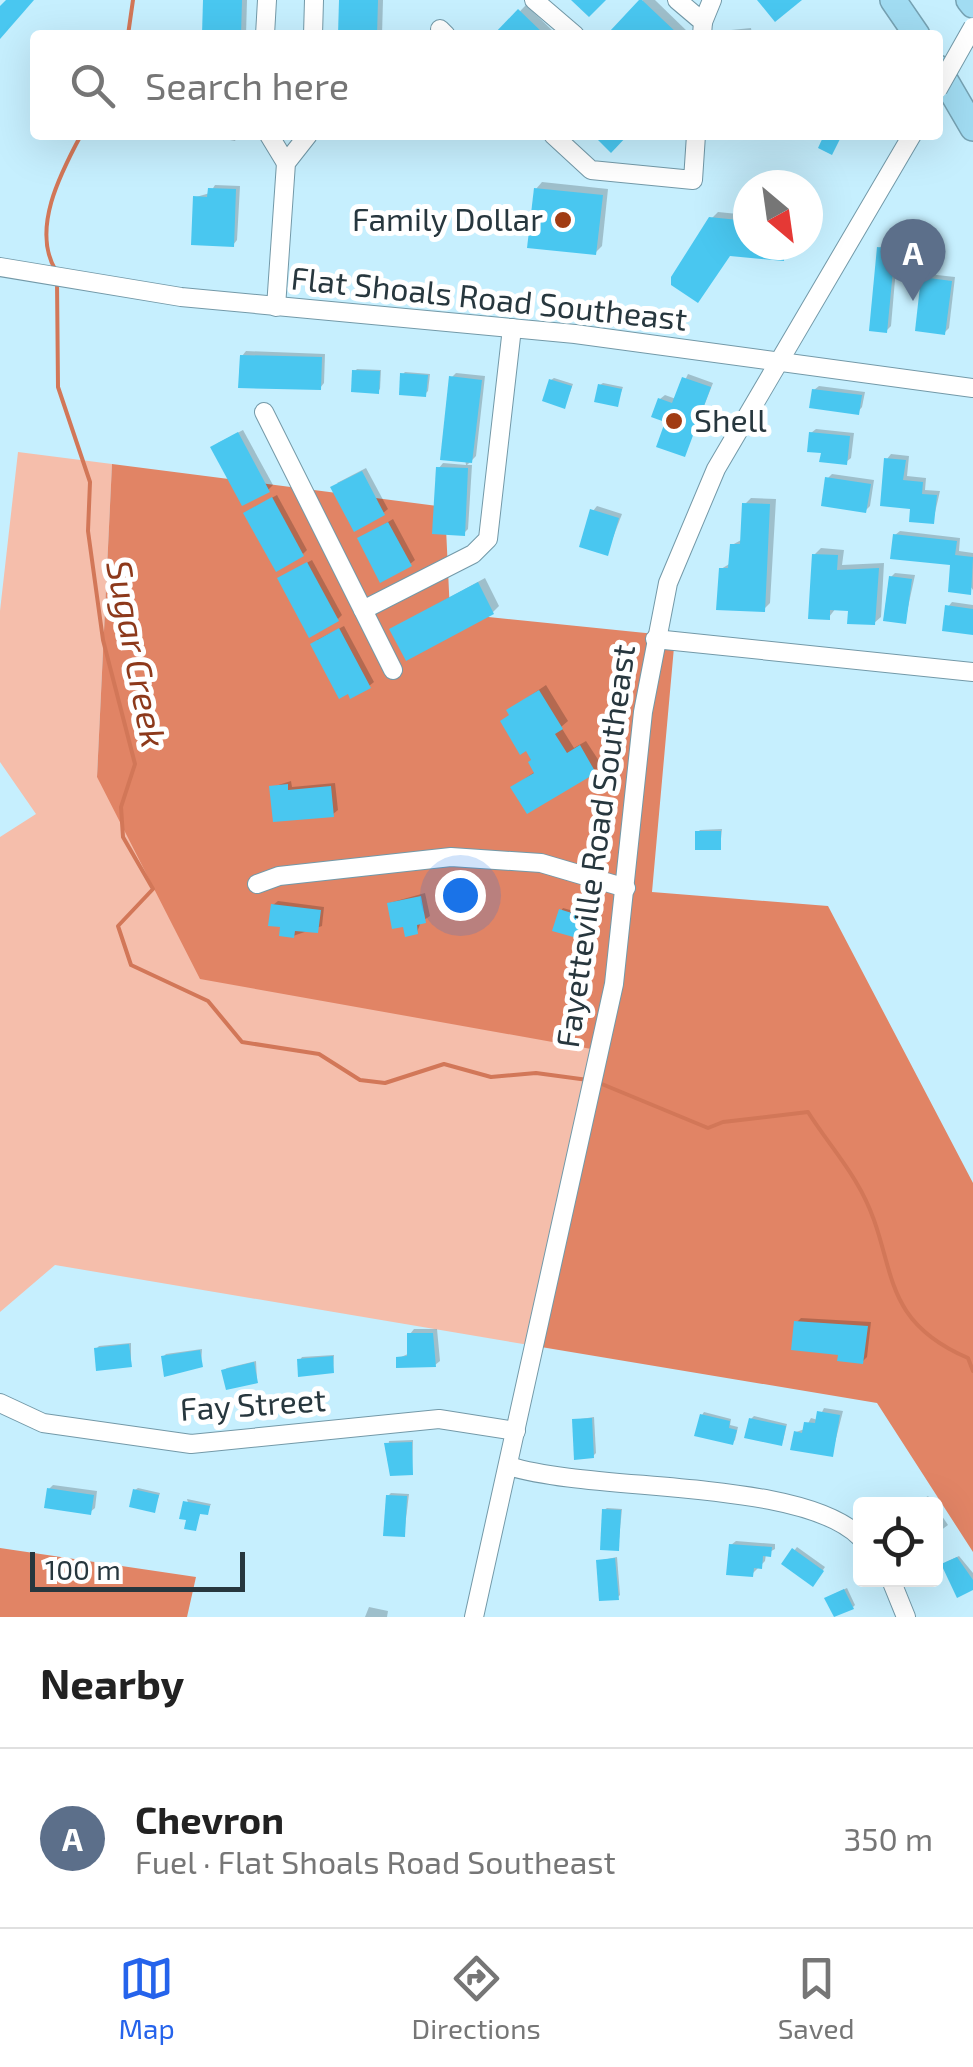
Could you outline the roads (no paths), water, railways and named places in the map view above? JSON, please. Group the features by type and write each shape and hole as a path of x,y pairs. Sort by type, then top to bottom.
{"highway":[{"path":"893,0 914,30"},
{"path":"943,77 973,128"}],"street":[{"path":"266,30 267,0"},
{"path":"312,30 314,0"},
{"path":"534,0 569,30"},
{"path":"677,0 702,29"},
{"path":"702,29 712,0"},
{"path":"943,80 973,27"},
{"path":"272,140 286,163"},
{"path":"276,306 286,163 304,140"},
{"path":"558,140 591,170 692,180 696,140"},
{"name":"Fayetteville Road Southeast","path":"474,1617 614,984 642,712 655,639 683,541 716,469 909,140"},
{"name":"Flat Shoals Road Southeast","path":"0,267 181,297 512,328 973,388"},
{"path":"363,610 473,554 488,539 512,328"},
{"path":"264,412 393,670"},
{"path":"655,639 973,672"},
{"path":"257,884 280,876 451,856 541,863 626,888"},
{"name":"Fay Street","path":"0,1403 43,1423 191,1444 439,1419 516,1432"},
{"path":"509,1466 543,1477 712,1492 780,1504 824,1516 853,1534"},
{"path":"894,1587 906,1617"}],"waterway":[{"name":"Sugar Creek","path":"129,30 133,0"},
{"name":"Sugar Creek","path":"56,271 49,255 47,220 57,184 78,140"},
{"name":"Sugar Creek","path":"57,281 58,387 90,482 88,531 103,640 135,764 121,807 123,837 153,889 118,926 131,965 208,1001 242,1042 319,1054 360,1080 385,1083 444,1064 491,1077 536,1073 588,1080"},
{"name":"Sugar Creek","path":"597,1082 708,1128 723,1122 808,1112 851,1173 870,1209 902,1303 916,1323 937,1341 968,1358 973,1371"}],"place":[{"name":"Family Dollar","path":"563,220"},
{"name":"Chevron","path":"913,301"},
{"name":"Shell","path":"674,421"}]}
